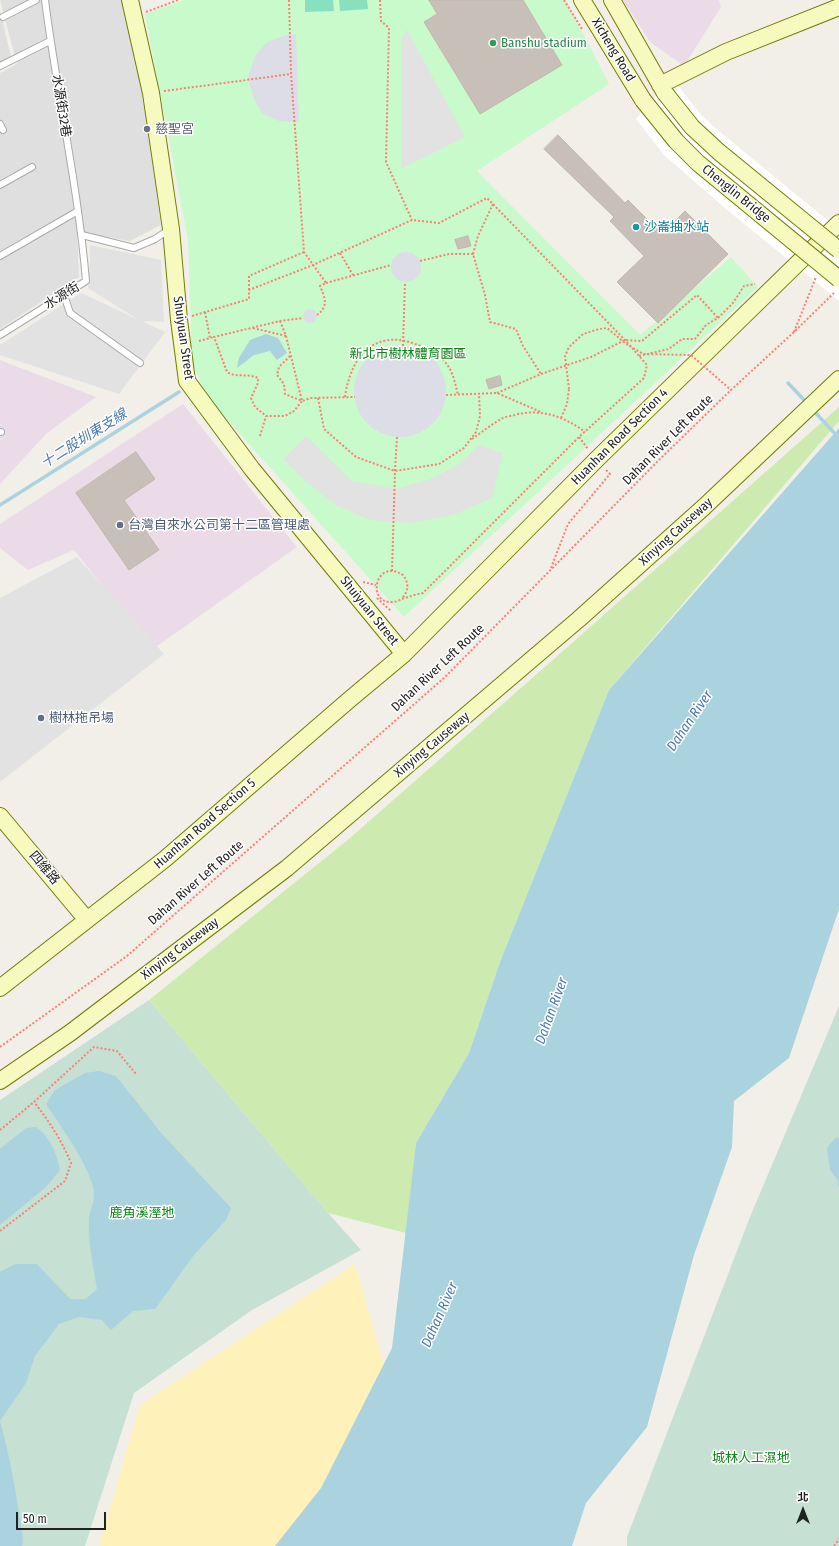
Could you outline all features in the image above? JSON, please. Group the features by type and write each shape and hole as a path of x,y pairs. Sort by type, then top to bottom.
{"street":[{"name":"Shuiyuan Street","path":"130,0 151,93 171,229 179,320 187,381 252,469 404,654"},
{"name":"Xicheng Road","path":"582,0 643,100"},
{"name":"Xicheng Road","path":"612,0 663,89"},
{"path":"663,89 726,52 839,7"},
{"name":"Chenglin Bridge","path":"663,89 692,127 719,152 839,250"},
{"name":"Chenglin Bridge","path":"643,100 676,141 698,163 836,286"},
{"name":"Huanhan Road Section 4","path":"404,654 597,460 839,223"},
{"name":"Xinying Causeway","path":"0,1081 70,1033 287,868 579,619 704,507 834,385"},
{"name":"Huanhan Road Section 5","path":"0,988 165,859 404,654"},
{"name":"四維路","path":"0,816 87,920"}],"lane":[{"path":"3,17 36,0"},
{"name":"水源街32巷","path":"45,0 50,41 82,235"},
{"path":"0,66 50,41"},
{"path":"0,185 32,167"},
{"path":"0,256 78,211"},
{"path":"82,235 134,248 155,239 171,229"},
{"name":"水源街","path":"0,335 86,281 82,235"},
{"path":"64,295 70,313 140,363"}],"path":[{"path":"133,16 178,0"},
{"path":"289,0 291,74 304,252 326,283"},
{"path":"380,0 381,21 389,28 386,162 412,220"},
{"path":"151,93 291,74"},
{"path":"249,290 313,265 412,220 439,222 487,198 625,340 647,366 644,378 579,437 423,593 402,598 398,601 387,602 379,595 376,585 380,576 384,573 392,571 399,572 406,579 408,589 402,598"},
{"path":"493,204 478,236 473,254 485,295 490,322 516,329 523,346 541,374"},
{"path":"179,320 249,299 249,276 304,252"},
{"path":"340,253 353,275"},
{"path":"420,261 449,254 473,254"},
{"path":"317,315 323,310 326,300 320,286 391,265"},
{"name":"Dahan River Left Route","path":"0,1048 127,956 444,678 731,390 794,332 814,278 819,274"},
{"path":"403,346 405,282"},
{"path":"638,356 669,349 682,339 695,339 706,325 718,318 733,303 744,286 761,283 772,288"},
{"path":"794,332 825,302 836,286"},
{"path":"446,396 497,393 541,374 591,357 625,340 642,341 697,295 718,318"},
{"path":"205,312 210,338"},
{"path":"199,341 280,321 303,318"},
{"path":"280,321 286,336 302,401"},
{"path":"252,328 286,336"},
{"path":"561,418 567,404 569,389 565,356 569,347 583,334 599,329 607,328 625,343 643,354 690,355 731,390"},
{"path":"214,337 227,372 232,375 252,375 258,378 258,383 251,398 255,407 266,416 285,416 294,411 302,401"},
{"path":"345,397 347,381 355,363 368,348 385,341 403,339 433,352 445,362 453,375 458,395"},
{"path":"290,356 279,367 277,375 284,384 285,394 302,401 318,398 355,397"},
{"path":"497,393 541,412 573,423 585,432"},
{"path":"318,398 324,429 356,457 395,471 439,464 464,448 476,432 480,416 479,394"},
{"path":"469,441 505,418 525,413 541,412"},
{"path":"260,436 266,416"},
{"path":"392,571 397,436"},
{"path":"550,570 568,524 610,474 579,437"},
{"path":"360,581 376,585"},
{"path":"0,1130 34,1102 94,1047 117,1051 136,1074"},
{"path":"0,1231 65,1181 71,1163 64,1146 34,1102"},
{"path":"834,1546 839,1539"}],"shaded area":[{"path":"0,0 122,0 143,94 161,225 130,241 77,232 79,277 0,329 0,73 17,64"},
{"path":"623,0 719,0 721,7 684,66 650,42"},
{"path":"0,11 11,57 0,63"},
{"path":"407,30 465,137 401,169 401,39"},
{"path":"289,34 296,34 299,122 279,121 262,113 254,99 248,79 255,56 267,42"},
{"path":"90,245 161,260 164,322 142,321 165,332 119,394 0,355 0,345 81,293 137,319 88,288"},
{"path":"406,252 417,256 421,267 417,278 406,282 395,278 391,267 395,256"},
{"path":"307,309 313,309 317,313 317,319 313,323 307,323 303,319 303,313"},
{"path":"400,345 417,349 432,359 442,374 446,391 442,408 432,423 417,433 400,437 383,433 368,423 358,408 354,391 358,374 368,359 383,349"},
{"path":"0,360 96,397 47,433 0,484"},
{"path":"183,404 297,547 153,649 74,550 28,570 0,548 0,524"},
{"path":"306,436 352,481 396,489 430,479 458,465 479,445 503,453 492,498 453,515 411,523 370,520 336,505 304,480 283,459"},
{"name":"樹林拖吊場","path":"77,557 164,654 0,782 0,598"}],"green space":[{"name":"新北市樹林體育園區","path":"184,0 566,0 609,84 477,171 640,335 731,257 758,287 404,617 205,395 192,360 188,240 145,14"},
{"path":"305,0 333,0 334,11 305,12"},
{"path":"339,0 367,0 368,9 340,11"},
{"path":"839,407 839,421 609,690 500,962 469,1053 416,1143 406,1233 328,1213 149,1000 350,838"},
{"name":"鹿角溪溼地","path":"149,1000 328,1213 361,1250 252,1310 134,1393 85,1546 0,1546 0,1100"},
{"name":"城林人工濕地","path":"839,1006 839,1546 627,1546 627,1537 750,1217"}],"sand":[{"path":"355,1264 436,1546 99,1546 140,1405"}],"water":[{"path":"266,334 278,338 287,353 277,360 270,351 254,355 237,368 239,358 250,340"},
{"name":"Dahan River","path":"839,428 839,909 789,1058 734,1101 732,1147 694,1255 647,1427 586,1503 572,1546 275,1546 321,1488 392,1348 416,1143 469,1053 500,962 609,690"},
{"path":"99,1071 116,1076 162,1134 231,1208 226,1220 194,1255 155,1309 133,1311 111,1330 102,1320 79,1317 59,1324 35,1356 26,1383 0,1421 0,1272 15,1264 37,1264 70,1299 86,1299 97,1289 89,1236 89,1219 94,1195 92,1182 67,1135 46,1104 55,1090 85,1073"},
{"path":"36,1127 46,1136 52,1146 57,1157 60,1170 46,1187 0,1225 0,1149 26,1128"},
{"path":"836,1137 839,1138 839,1188 837,1179 830,1170 827,1148"},
{"path":"0,1421 16,1494 23,1539 22,1546 0,1546"}],"pier":[{"path":"672,78 698,111 713,126 839,230 839,301 726,209 664,155 636,119"}],"building":[{"name":"Banshu stadium","path":"429,0 523,0 562,65 480,114 424,22 437,14"},
{"name":"沙崙抽水站","path":"558,135 625,203 628,200 662,234 685,211 728,254 658,323 617,282 644,256 610,221 614,217 544,149"},
{"path":"468,236 471,246 458,249 455,240"},
{"path":"500,376 502,385 489,389 486,380"},
{"name":"台灣自來水公司第十二區管理處","path":"136,452 155,479 124,500 159,550 129,570 76,493"}],"waterway":[{"path":"788,383 808,404"},
{"name":"十二股圳東支線","path":"0,505 179,392"},
{"path":"813,410 839,438"}],"place":[{"name":"Banshu stadium","path":"493,43"},
{"name":"慈聖宮","path":"147,129"},
{"name":"沙崙抽水站","path":"636,227"},
{"name":"台灣自來水公司第十二區管理處","path":"120,525"},
{"name":"樹林拖吊場","path":"41,718"}]}
